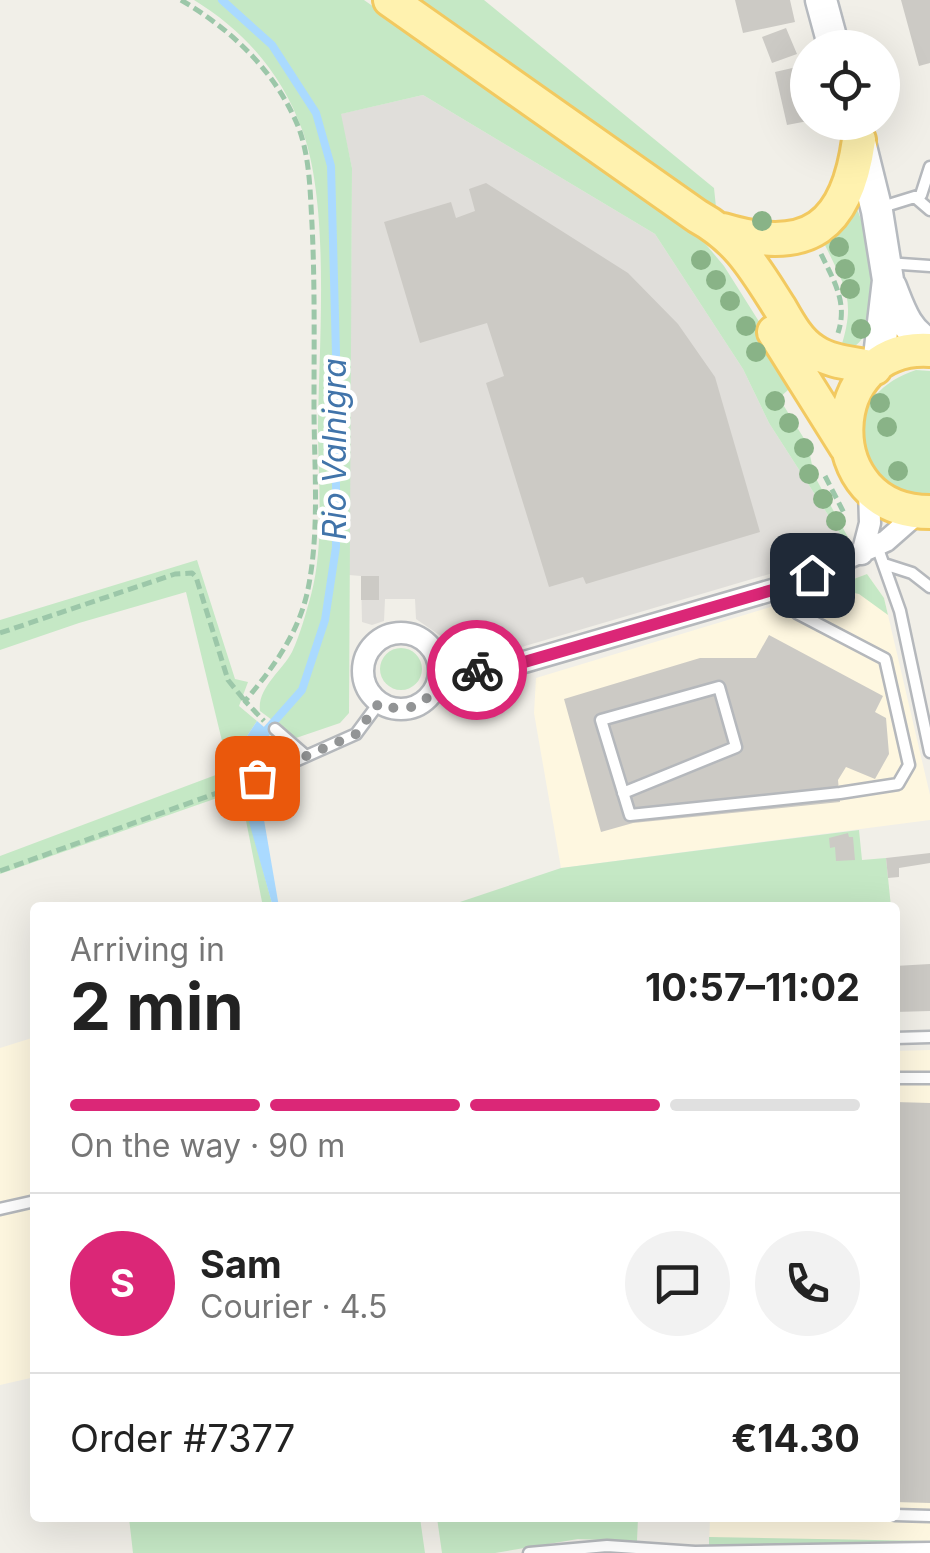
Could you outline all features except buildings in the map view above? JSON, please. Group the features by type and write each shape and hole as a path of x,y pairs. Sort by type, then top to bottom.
{"main road":[{"path":"390,0 710,223 742,250 792,329 809,348 830,360 876,366"},
{"path":"821,0 829,30"},
{"path":"710,223 774,241 811,233 844,201 855,168 857,140"},
{"path":"859,140 887,272 904,320 918,339 930,347"},
{"path":"710,223 846,447 859,477 869,490 892,505 925,512"},
{"path":"876,366 887,272"},
{"path":"846,447 846,418 854,392 876,366 894,355 930,347"}],"street":[{"path":"869,490 874,555"},
{"path":"439,672 500,669 786,586 874,555 925,512"},
{"path":"398,632 426,642 434,652 439,672 435,689 418,705 396,709 379,703 366,689 362,663 368,650 388,634 398,632"}],"lane":[{"path":"876,208 916,198 924,192 930,167"},
{"path":"916,198 930,210"},
{"path":"887,272 930,266"},
{"path":"874,555 912,573 930,587"},
{"path":"874,555 900,611 930,752"},
{"path":"623,793 736,748 718,687 600,720 623,793 630,815 840,794 898,784 909,765 885,659 797,613 786,586"},
{"path":"257,778 356,734 379,703"},
{"path":"275,729 306,756"},
{"path":"900,1038 930,1037"},
{"path":"900,1078 930,1078"},
{"path":"0,1208 30,1202"},
{"path":"900,1515 930,1516"},
{"path":"529,1553 606,1546 694,1552 927,1550"}],"path":[{"path":"182,0 234,36 260,63 299,128 310,170 314,502 307,591 293,631 274,667 245,701"},
{"path":"817,245 841,296 843,309 837,337"},
{"path":"0,633 175,574 192,573 228,680 260,718"},
{"path":"0,871 239,784"}],"shaded area":[{"path":"423,95 655,234 743,369 769,423 848,546 821,558 812,538 786,545 793,567 501,653 465,649 451,643 416,619 415,599 385,599 384,621 372,625 362,622 361,576 349,575 352,168 340,114"},
{"path":"867,574 884,598 930,795 930,820 561,868 534,713 536,678"},
{"path":"30,1039 30,1378 0,1385 0,1048"},
{"path":"930,1050 930,1541 709,1546 710,1522 900,1522 900,1051"}],"green space":[{"path":"194,0 364,0 703,241 724,266 797,382 779,398 808,445 814,475 850,541 848,546 769,423 743,369 655,234 423,95 341,114 352,168 349,713 340,723 296,738 260,711 266,687 288,659 298,638 318,554 321,277 317,199 303,132 273,73 230,26"},
{"path":"416,0 484,0 714,188 716,207"},
{"path":"856,207 868,254 870,313 861,340 840,350 848,305 823,241"},
{"path":"916,370 930,371 930,496 907,494 887,481 872,466 860,434 870,403 882,389"},
{"path":"197,560 235,679 248,682 239,706 257,721 239,748 238,777 272,902 262,902 240,790 0,874 0,856 229,770 186,592 0,650 0,620"},
{"path":"867,574 884,598 888,615 859,594 830,588"},
{"path":"401,648 416,654 422,669 416,684 401,690 386,684 380,669 386,654"},
{"path":"859,830 862,860 886,858 890,902 460,902 561,868"},
{"path":"129,1522 421,1522 425,1553 133,1553"},
{"path":"438,1522 638,1522 637,1541 578,1539 495,1553 442,1553"},
{"path":"709,1537 930,1541 709,1546"}],"water":[{"path":"257,721 271,733 260,750 255,771 238,777 239,748"},
{"path":"258,785 278,902 272,902 240,790"}],"waterway":[{"name":"Rio Valnigra","path":"222,0 272,45 316,113 331,166 336,547 325,620 302,690 263,734"}],"way so far":[{"path":"257,778 356,734 379,703 396,709 418,705 435,689 439,672 477,670"}],"route":[{"path":"477,670 500,669 786,586 812,575"}]}
